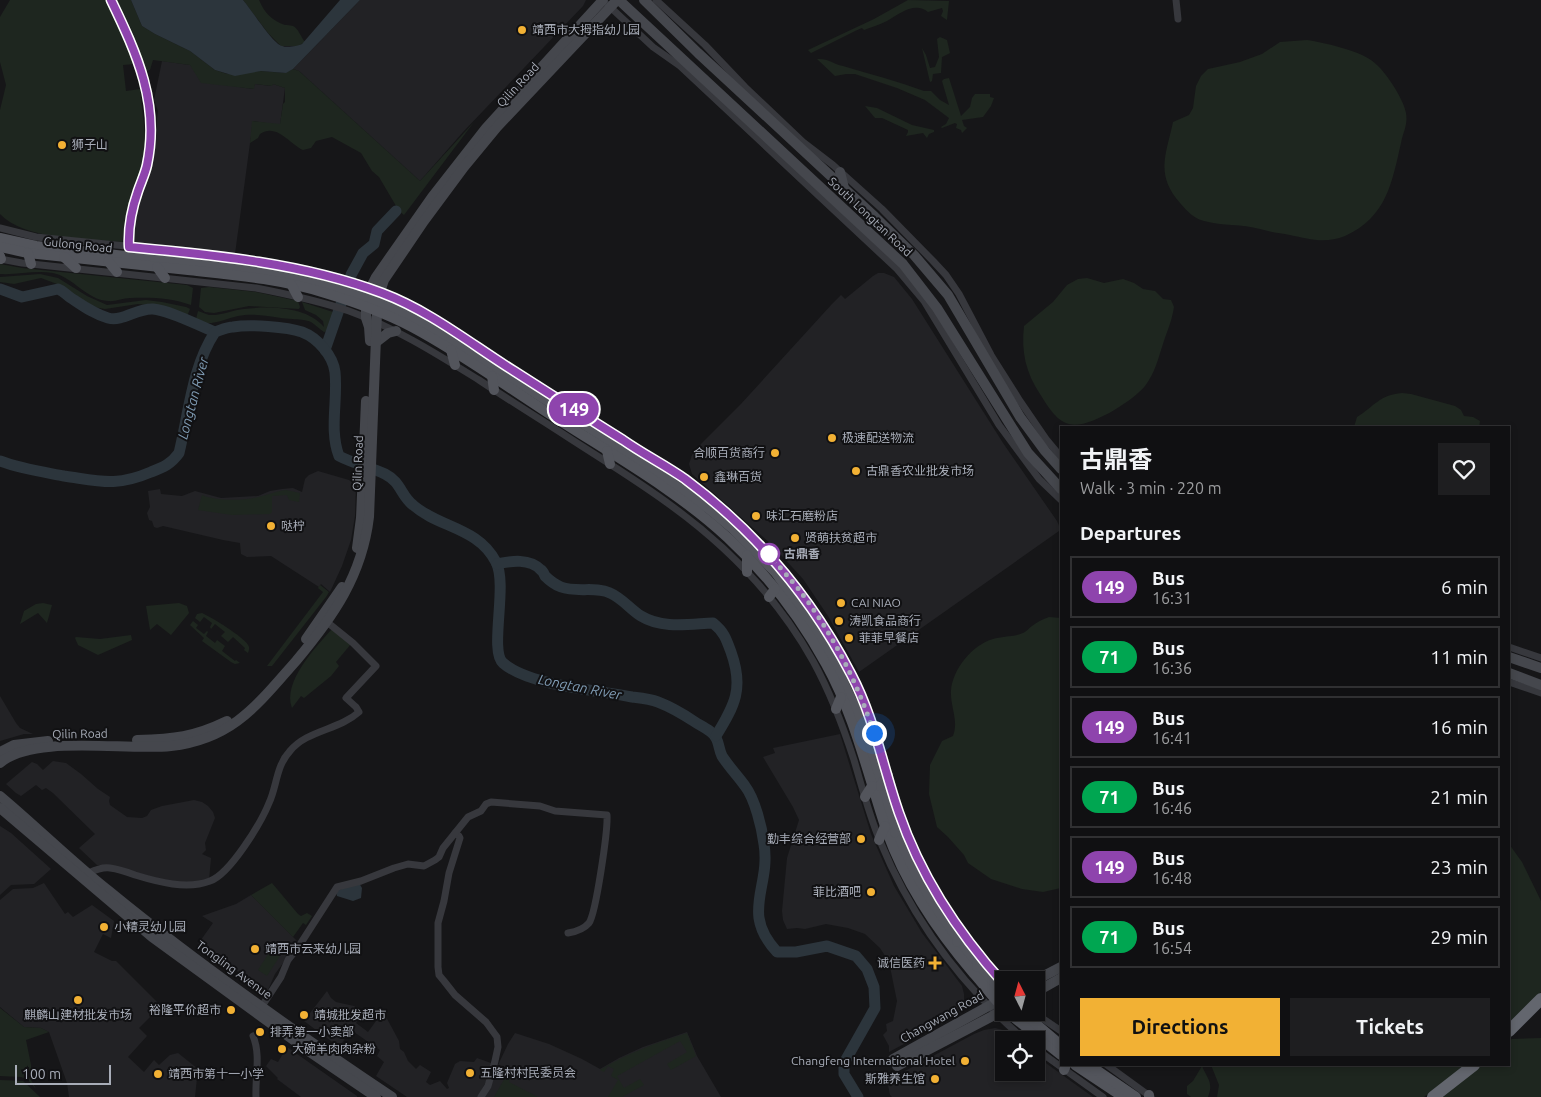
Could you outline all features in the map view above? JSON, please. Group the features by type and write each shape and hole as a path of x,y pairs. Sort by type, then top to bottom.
{"highway":[{"path":"1510,1030 1541,999"},
{"path":"1433,1097 1473,1066"}],"main road":[{"name":"South Longtan Road","path":"644,0 914,255 948,294 1020,417 1060,468"},
{"name":"South Longtan Road","path":"611,1 789,158 914,277 942,316 1028,453 1060,488"},
{"name":"Qilin Road","path":"367,448 378,302 384,280 470,160 497,127 611,1"},
{"name":"Qilin Road","path":"0,763 18,753 40,747 160,747 196,741 215,734 233,724 261,702 327,622 340,602 359,564 368,527 366,485 370,343 367,303 380,270 461,159 515,96 611,1"},
{"path":"789,158 790,170"},
{"path":"840,172 844,188"},
{"name":"Gulong Road","path":"0,238 36,246 277,274 308,281 367,303 378,302 461,341 542,393 675,484 726,523 765,561 786,585 820,638 840,674 852,701 876,786 885,826 898,859 943,922 953,944 977,967 995,995"},
{"path":"68,241 75,250"},
{"name":"Gulong Road","path":"0,247 28,253 248,277 344,295"},
{"path":"28,253 31,264"},
{"path":"64,257 76,268"},
{"path":"108,261 117,272"},
{"path":"270,263 277,274"},
{"path":"157,267 165,278"},
{"path":"303,270 308,281"},
{"path":"248,277 251,288"},
{"path":"291,284 298,297"},
{"name":"Gulong Road","path":"378,302 412,327 492,376 607,451 656,488 704,518 746,555 772,593 786,602 826,665 862,741"},
{"path":"375,343 388,333 396,331"},
{"path":"451,350 455,365"},
{"path":"492,376 494,390"},
{"path":"530,401 533,415"},
{"path":"607,451 610,464"},
{"name":"Qilin Road","path":"0,752 14,745 32,742 160,740 183,737 203,732 244,709 284,669 349,576 357,551 366,485"},
{"path":"746,555 747,572"},
{"path":"780,612 786,602"},
{"path":"820,638 822,623"},
{"path":"1510,657 1541,668"},
{"path":"819,674 826,665"},
{"path":"1510,673 1541,684"},
{"path":"836,709 841,696"},
{"path":"850,749 874,733"},
{"path":"865,796 888,775"},
{"name":"Gulong Road","path":"876,786 925,908 995,996"},
{"name":"Tongling Avenue","path":"0,796 88,873 191,955 314,1044 392,1097"},
{"name":"Tongling Avenue","path":"0,808 152,937 310,1052 376,1097"},
{"path":"895,833 901,819"},
{"path":"879,840 885,826"},
{"path":"901,886 920,865"},
{"path":"920,919 925,908"},
{"path":"943,922 946,909"},
{"path":"945,956 960,930"},
{"path":"977,967 979,954"},
{"path":"1045,975 1060,968"},
{"path":"1045,987 1060,979"},
{"name":"Changwang Road","path":"995,1002 895,1062 995,1015"},
{"name":"Gulong Road","path":"1013,1021 1022,1031"},
{"path":"1033,1021 1060,1044"},
{"name":"Gulong Road","path":"1045,1046 1060,1054"},
{"path":"1077,1079 1081,1066 1136,1097"},
{"path":"1103,1097 1110,1084 1111,1068"},
{"path":"1110,1084 1123,1097"}],"street":[{"path":"111,0 138,59 151,114 148,159 132,210 129,247"},
{"path":"656,0 804,142 906,232 946,275 1000,368 1046,439 1060,456"},
{"path":"1176,0 1178,19"},
{"path":"611,1 653,47 680,66 897,269 924,301 996,420 1039,479 1060,499"},
{"path":"0,228 36,237 270,263 303,270 344,295 367,303 378,302"},
{"path":"0,258 31,264 251,288 298,297 344,295"},
{"path":"367,303 376,323 396,331 455,365 610,464 656,488 772,593 780,612 803,644 836,709 879,840 901,886 920,919 962,978 995,998"},
{"path":"542,393 689,482 736,522 768,554 800,591 822,623 852,676 874,733 901,819 920,865 960,930 995,973"},
{"path":"88,873 98,869 110,868 163,882 191,884 211,881 224,872 251,836 269,803 278,770 290,749 301,741 341,724 359,712 346,698 376,666 353,643 327,622"},
{"path":"1510,647 1541,658"},
{"path":"1510,682 1541,693"},
{"path":"262,1006 281,976 288,960 337,887 348,882 361,881 384,871 408,864 424,866 439,857 443,848 468,817 481,811 486,804 491,802 540,806 555,811 607,815 598,892 589,922 582,928 568,933"},
{"path":"455,833 460,838 449,873 438,923 439,971 444,982 455,995 486,1022 497,1037 496,1061 488,1086 481,1097"},
{"path":"1045,1020 1060,1030"},
{"path":"253,1036 256,1043 258,1068 255,1079 256,1097"},
{"path":"1045,1055 1060,1064"},
{"path":"1065,1067 1077,1079 1103,1097"},
{"path":"1111,1068 1150,1096"}],"shaded area":[{"path":"10,0 108,0 134,60 134,64 123,65 126,91 140,89 145,134 145,161 129,204 122,242 57,237 24,229 11,223 0,214 0,110 6,85 0,62 0,17"},
{"path":"117,0 131,0 142,26 190,51 215,70 227,74 261,71 285,73 293,69 299,71 420,181 474,122 404,215 399,211 379,177 372,171 361,153 332,137 316,141 311,148 303,150 272,131 260,134 258,138 250,143 252,121 280,124 283,104 285,102 285,88 273,84 272,86 255,84 254,89 201,83 190,65 153,60 150,70 146,71 133,33"},
{"path":"131,0 243,0 273,39 278,44 287,47 302,44 340,0 360,0 293,69 286,73 261,71 235,76 215,70 190,51 142,26"},
{"path":"243,0 259,0 269,16 280,23 295,27 305,42 298,46 281,46 268,33"},
{"path":"360,0 586,0 583,6 463,132 420,181 299,71 293,69"},
{"path":"908,0 949,1 947,20 941,16 942,8 928,12 923,9 912,8 881,24 855,31 811,53 808,50 874,19"},
{"path":"940,37 947,40 950,53 942,57 941,73 933,74 932,81 930,82 922,48 930,68 935,67 939,57 937,39"},
{"path":"1307,40 1344,48 1371,60 1385,74 1405,108 1406,125 1390,185 1379,209 1359,228 1345,236 1331,240 1310,239 1253,227 1211,223 1200,220 1188,212 1172,193 1167,183 1164,164 1173,122 1189,115 1193,108 1196,86 1201,76 1208,69 1240,62 1262,54 1280,42"},
{"path":"817,59 827,60 924,91 931,91 940,100 949,105 942,81 949,78 961,116 970,107 975,94 990,94 990,97 994,98 983,117 962,120 967,128 962,133 961,130 956,128 957,124 955,123 942,128 949,118 925,100 855,74 835,76"},
{"path":"162,61 190,65 233,86 253,89 255,84 271,86 273,84 285,88 280,125 253,121 235,254 133,243 134,223 138,204 150,175 158,111 154,100"},
{"path":"865,106 877,108 912,125 934,130 934,132 929,134 927,138 923,133 906,136 908,130 882,118 875,118"},
{"path":"0,264 22,268 187,285 193,288 191,305 169,299 154,298 100,300 60,275 40,272 0,274"},
{"name":"古鼎香农业批发市场","path":"878,273 894,277 912,299 1003,443 1060,528 1059,531 859,672 828,616 803,579 771,544 692,474 689,464 692,455 701,444 740,405 832,304 841,295 845,299"},
{"path":"40,274 58,278 87,296 107,305 146,300 190,309 187,316 183,316 174,310 160,306 138,304 105,309 94,307 65,287 41,278 14,284 0,282 0,277"},
{"path":"1087,278 1104,283 1123,279 1143,289 1155,291 1163,299 1171,300 1174,307 1156,366 1145,386 1121,406 1087,423 1077,425 1060,420 1052,412 1035,386 1028,370 1024,353 1024,326 1053,302 1067,285 1078,279"},
{"path":"209,287 256,292 298,301 300,307 299,309 249,306 214,313 205,312 199,307 201,288"},
{"path":"302,302 333,312 328,331 324,332 306,320 259,315 238,316 212,323 202,323 196,319 198,311 213,315 244,309 276,308 297,311 316,320 324,327 323,321 305,310"},
{"path":"1394,394 1411,394 1455,406 1461,410 1464,416 1473,417 1480,421 1479,426 1354,426 1357,417 1382,399"},
{"path":"318,471 349,480 356,486 355,516 351,540 330,592 321,584 319,587 271,556 247,557 241,554 240,543 163,526 154,527 147,513 150,507 148,491 160,489 161,494 182,496 195,491 221,498 258,496 270,491 293,488 302,492 305,479"},
{"path":"286,490 300,493 299,502 289,500 287,495 272,496 272,512 270,514 232,515 198,510 202,495 237,500"},
{"path":"320,585 329,592 326,597 272,666 267,666 323,592 318,588"},
{"path":"179,603 187,606 189,613 171,635 157,624 150,630 146,606"},
{"path":"36,604 52,605 47,623 38,613 20,624 24,611"},
{"path":"202,613 245,641 249,646 248,653 233,637 228,642 221,636 225,632 215,624 211,629 212,623 204,617 200,622 195,618 197,614"},
{"path":"1049,617 1060,618 1060,888 1043,892 1022,889 991,879 968,863 964,855 937,827 929,794 930,765 942,741 953,736 955,730 951,690 955,674 960,666 971,652 985,642 1023,633"},
{"path":"193,621 198,625 196,628 204,634 207,631 206,636 215,643 217,640 225,646 222,651 240,663 235,664 231,662 202,641 204,638 190,625"},
{"path":"332,629 351,644 336,662 339,666 331,676 304,698 301,696 292,708 290,698 296,676 310,655"},
{"path":"131,635 132,640 98,655 78,645 75,638 100,639"},
{"path":"0,696 20,728 33,734 24,734 0,741"},
{"path":"840,734 871,834 894,886 922,933 962,986 964,994 964,1003 961,1011 956,1016 889,1052 889,1046 883,1035 887,1031 886,1024 893,1021 897,1001 889,962 880,948 865,934 848,928 826,924 805,929 787,929 783,920 782,911 787,858 799,820 763,757 775,753 773,748"},
{"path":"53,761 66,763 81,774 110,797 110,805 127,817 142,818 147,816 151,810 162,806 194,800 208,806 215,818 205,843 206,850 202,854 211,858 209,880 195,883 171,882 112,866 97,865 79,848 95,834 53,793 46,788 42,790 36,785 21,796 6,784 32,762 43,770"},
{"path":"0,826 11,833 51,869 34,884 11,885 0,895"},
{"path":"1510,845 1522,862 1541,901 1541,992 1510,1022"},
{"name":"麒麟山建材批发市场","path":"44,883 65,914 68,912 73,917 92,905 114,921 111,938 103,934 94,952 112,961 116,961 166,1011 151,1016 139,1028 147,1036 128,1057 144,1072 154,1060 159,1065 170,1055 178,1053 198,1069 195,1097 69,1097 67,1083 49,1032 41,1028 24,1027 0,1007 0,900 13,889 33,888"},
{"path":"272,883 298,914 301,916 307,913 312,916 306,925 303,923 293,937 251,895"},
{"path":"359,883 362,888 361,898 353,901 337,896 336,891"},
{"name":"靖西市云来幼儿园","path":"251,895 297,941 297,944 275,974 266,991 198,944 213,923 202,916 236,904"},
{"path":"272,948 282,953 267,976 258,970"},
{"path":"327,991 336,1002 354,1006 363,1013 356,1023 368,1032 384,1013 399,1041 400,1049 404,1052 408,1061 416,1069 420,1065 431,1072 426,1082 430,1085 440,1081 447,1089 449,1088 447,1083 455,1064 460,1061 474,1062 477,1058 491,1063 486,1082 478,1097 407,1097 376,1076 384,1062 377,1056 380,1050 351,1030 339,1047 304,1021"},
{"path":"0,1008 24,1027 41,1028 49,1032 26,1040 31,1065 31,1080 36,1089 27,1079 0,1076"},
{"name":"Changfeng International Hotel","path":"995,1028 1004,1031 995,1031 995,1081 1045,1081 1045,1062 1093,1097 892,1097 890,1095 888,1085 890,1079 984,1030"},
{"path":"687,1032 697,1056 721,1097 485,1097 498,1065 515,1033 549,1044 600,1069 643,1047"},
{"path":"687,1033 696,1056 671,1070 667,1064 687,1052 680,1041 617,1076 624,1088 640,1079 644,1085 622,1097 608,1097 618,1080 611,1076 614,1069 608,1066 604,1072 600,1070 631,1053"},
{"path":"1541,1038 1541,1097 1441,1097 1479,1066 1510,1066 1510,1040"},
{"path":"287,1047 357,1097 301,1097 277,1079 266,1066 271,1059 278,1062"},
{"path":"1202,1066 1208,1077 1210,1092 1208,1097 1191,1097 1187,1094 1187,1086 1193,1081"},
{"path":"1211,1066 1465,1066 1424,1097 1217,1097 1219,1085"},
{"path":"506,1076 512,1076 509,1082 538,1097 494,1097"},
{"path":"0,1080 23,1081 40,1097 0,1097"}],"waterway":[{"path":"325,350 351,275 363,253 374,244 377,231 396,211"},
{"path":"0,289 22,297 58,289 89,310 108,318 114,319 153,309 176,315 215,332"},
{"name":"Longtan River","path":"0,461 32,470 98,481 108,482 139,477 167,465 179,453 196,375 207,346 215,332 240,326 268,326 295,330 314,339 324,348 334,366 336,383 334,425 339,456 390,477 413,505 434,519 469,535 488,550 496,562 500,586 498,645 499,656 503,663 515,671 546,682 658,702 681,713 714,735 722,756 749,792 760,822 765,860 758,912 760,924 766,938 777,952 796,952 827,946 856,956 867,969 874,987 875,1008 844,1063 844,1074 858,1097"},
{"path":"497,564 514,561 526,562 537,566 548,579 559,586 567,589 598,590 610,593 641,616 658,623 676,625 713,623 720,629 726,639 737,676 736,696 733,705 716,736"}],"bus line":[{"name":"149","path":"111,0 138,59 151,114 147,168 132,210 129,247 270,263 338,279 380,292 417,310 455,332 689,482 736,522 768,554 800,591 832,640 852,676 886,767 908,838 924,872 952,918 995,975"}],"place":[{"name":"靖西市大拇指幼儿园","path":"522,30"},
{"name":"狮子山","path":"62,145"},
{"name":"极速配送物流","path":"832,438"},
{"name":"合顺百货商行","path":"775,453"},
{"name":"古鼎香农业批发市场","path":"856,471"},
{"name":"鑫琳百货","path":"704,477"},
{"name":"味汇石磨粉店","path":"756,516"},
{"name":"哒柠","path":"271,526"},
{"name":"贤萌扶贫超市","path":"795,538"},
{"name":"古鼎香","path":"769,554"},
{"name":"CAI NIAO","path":"841,603"},
{"name":"涛凯食品商行","path":"839,621"},
{"name":"菲菲早餐店","path":"849,638"},
{"name":"勤丰综合经营部","path":"861,839"},
{"name":"菲比酒吧","path":"871,892"},
{"name":"小精灵幼儿园","path":"104,927"},
{"name":"靖西市云来幼儿园","path":"255,949"},
{"name":"诚信医药","path":"935,963"},
{"name":"麒麟山建材批发市场","path":"78,1000"},
{"name":"裕隆平价超市","path":"231,1010"},
{"name":"靖城批发超市","path":"304,1015"},
{"name":"排弄第一小卖部","path":"260,1032"},
{"name":"大碗羊肉肉杂粉","path":"282,1049"},
{"name":"Changfeng International Hotel","path":"965,1061"},
{"name":"五隆村村民委员会","path":"470,1073"},
{"name":"靖西市第十一小学","path":"158,1074"},
{"name":"斯雅养生馆","path":"935,1079"}],"route":[{"path":"769,554 800,591 832,640 852,676 874,733"}]}
